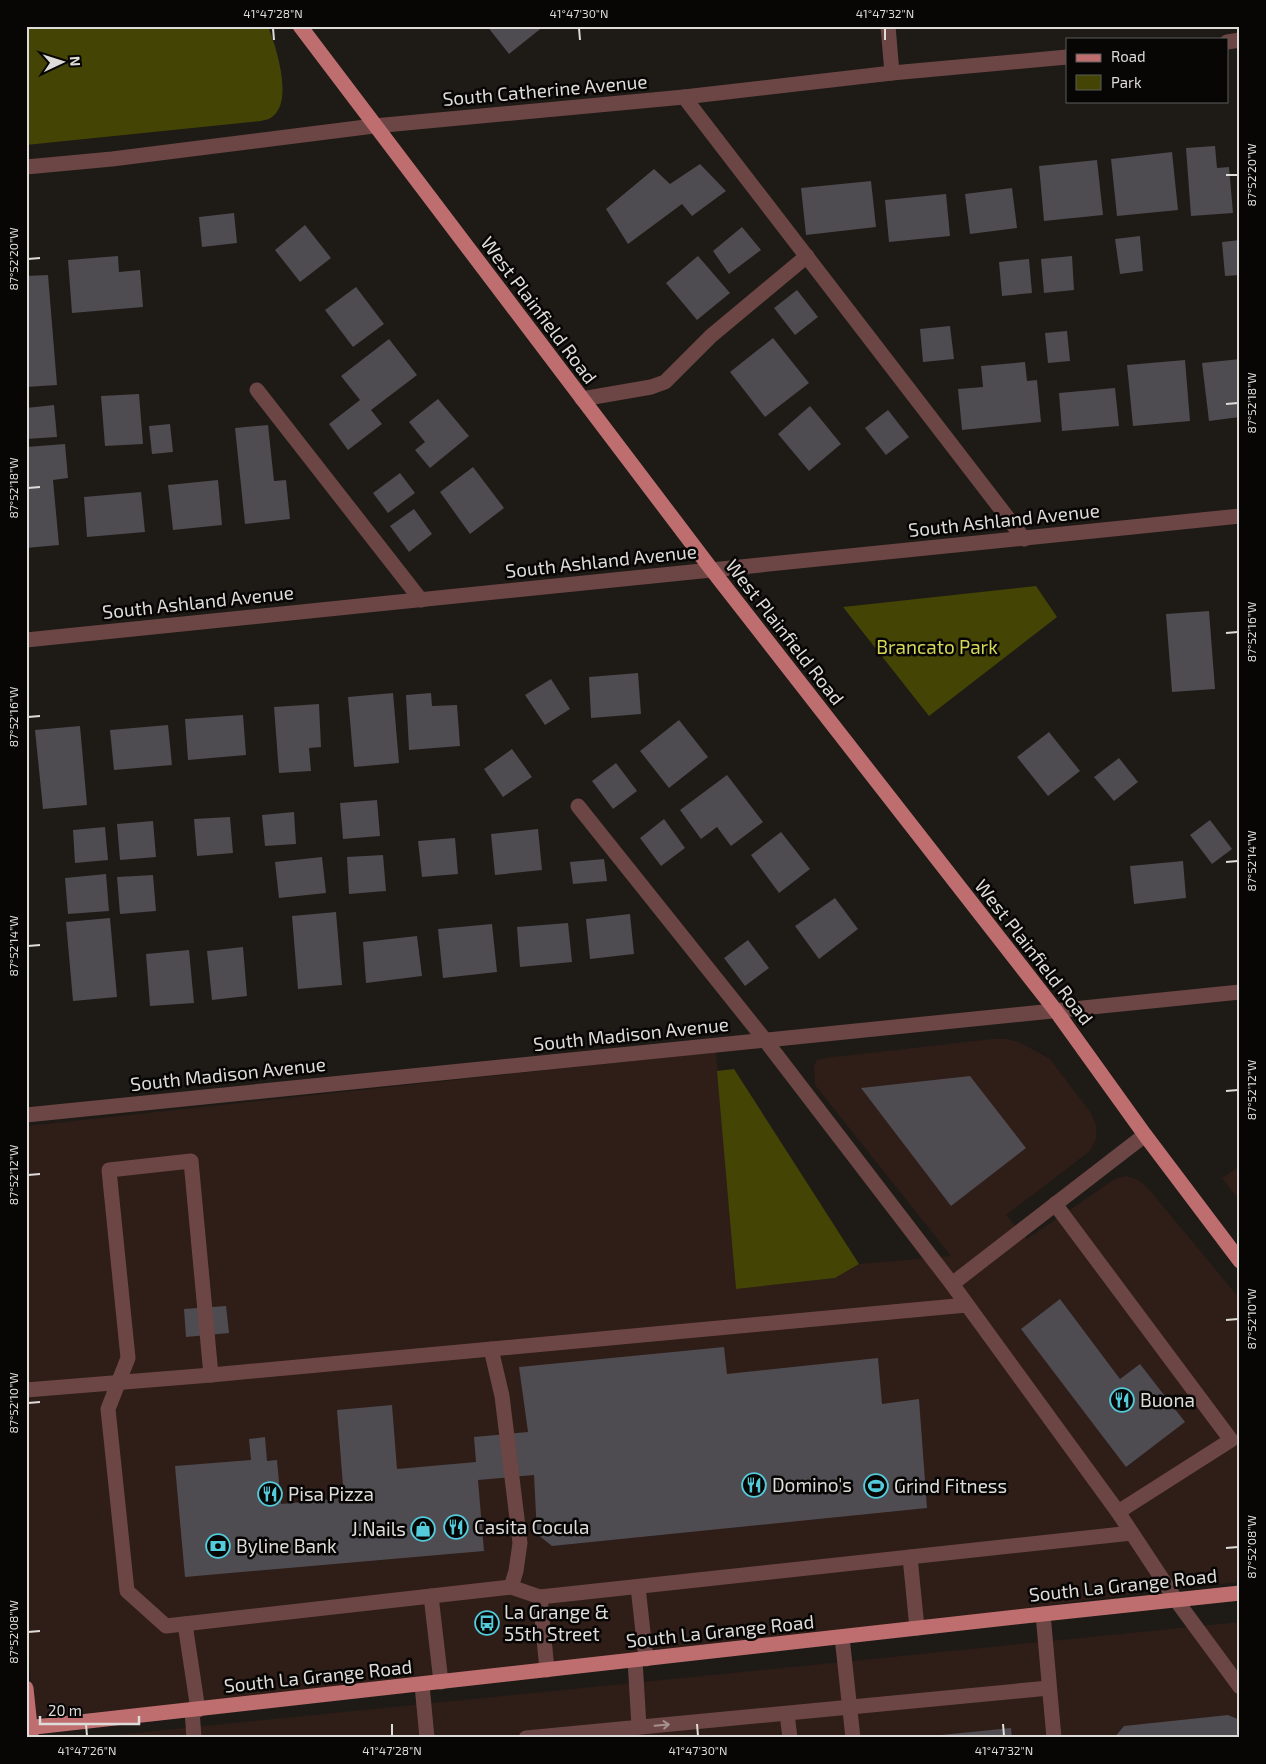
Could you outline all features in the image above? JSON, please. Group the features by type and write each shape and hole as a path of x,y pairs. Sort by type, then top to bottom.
{"main road":[{"name":"West Plainfield Road","path":"300,26 712,570 1056,1011 1144,1135 1240,1261"},
{"name":"South La Grange Road","path":"29,1731 195,1710 1240,1593"},
{"path":"26,1688 29,1731"}],"street":[{"path":"888,26 892,73"},
{"name":"South Catherine Avenue","path":"26,167 112,159 374,126 684,97 892,73 1066,56"},
{"path":"684,97 1024,538"},
{"path":"582,399 651,387 665,382 711,336 807,256"},
{"path":"257,390 421,600"},
{"name":"South Ashland Avenue","path":"26,640 1240,516"},
{"path":"578,806 765,1040 952,1284 1118,1512 1176,1600 1240,1687"},
{"name":"South Madison Avenue","path":"26,1115 1240,992"},
{"path":"952,1284 1144,1135"},
{"path":"211,1375 191,1161 109,1170 128,1358 108,1409 127,1591 166,1626 511,1587 540,1597 1132,1533"},
{"path":"1055,1204 1231,1440 1118,1512"},
{"path":"26,1390 211,1375 967,1305"},
{"path":"491,1349 502,1396 520,1543 516,1571 511,1587"},
{"path":"910,1557 917,1628"},
{"path":"638,1586 641,1660 639,1727"},
{"path":"431,1596 442,1682"},
{"path":"540,1597 547,1670"},
{"path":"1043,1614 1054,1738"},
{"path":"185,1624 195,1710 194,1738"},
{"path":"842,1637 853,1738"},
{"path":"422,1685 427,1738"},
{"path":"526,1738 1049,1688"},
{"path":"787,1714 790,1738"}],"shaded area":[{"path":"993,1039 1019,1042 1050,1059 1091,1113 1096,1125 1096,1139 1090,1151 1006,1215 1027,1239 1115,1179 1126,1176 1136,1179 1147,1187 1240,1299 1240,1582 1178,1588 580,1667 34,1718 26,1624 26,1126 716,1052 736,1289 835,1278 859,1264 951,1256 815,1085 814,1066 817,1060 824,1058"},
{"path":"1240,1166 1240,1201 1222,1178"},
{"path":"1240,1622 1240,1738 84,1738"}],"green space":[{"path":"26,26 268,26 279,60 283,87 282,99 272,117 261,121 26,145"},
{"name":"Brancato Park","path":"1036,586 1057,617 929,716 843,607"},
{"path":"734,1069 859,1264 835,1278 736,1289 717,1071"}],"building":[{"path":"487,26 544,26 509,54"},
{"path":"1215,146 1217,168 1229,167 1233,213 1191,216 1186,148"},
{"path":"1172,152 1178,210 1117,216 1111,159"},
{"path":"1097,160 1103,215 1044,221 1039,166"},
{"path":"700,164 726,191 692,216 682,204 628,244 606,209 654,169 670,184"},
{"path":"871,181 876,227 806,235 801,188"},
{"path":"1012,188 1017,228 970,234 965,194"},
{"path":"946,194 950,236 889,242 885,200"},
{"path":"234,213 237,243 202,247 199,217"},
{"path":"305,225 331,258 300,282 275,250"},
{"path":"742,227 761,250 729,274 713,251"},
{"path":"1140,236 1143,271 1120,274 1115,239"},
{"path":"1240,240 1240,275 1225,276 1222,242"},
{"path":"118,256 119,272 140,270 143,307 72,313 68,260"},
{"path":"698,256 730,293 697,320 666,283"},
{"path":"1072,256 1074,290 1044,293 1041,259"},
{"path":"1029,259 1032,293 1002,296 999,262"},
{"path":"48,275 57,385 26,387 26,276"},
{"path":"356,287 384,324 353,347 325,310"},
{"path":"797,290 818,317 795,335 774,308"},
{"path":"950,326 954,359 923,362 920,329"},
{"path":"1067,331 1070,361 1048,363 1045,333"},
{"path":"773,338 809,383 765,417 730,372"},
{"path":"389,339 417,375 371,410 382,424 348,450 329,424 360,400 341,376"},
{"path":"1240,359 1240,417 1209,421 1202,363"},
{"path":"1185,360 1190,421 1133,426 1127,365"},
{"path":"1025,362 1027,381 1037,380 1041,422 962,430 958,389 983,387 981,366"},
{"path":"1115,388 1119,426 1062,431 1059,393"},
{"path":"139,394 143,444 105,446 101,396"},
{"path":"438,399 469,436 430,468 415,450 425,442 409,422"},
{"path":"54,405 57,437 26,439 26,408"},
{"path":"810,406 841,444 809,471 778,434"},
{"path":"888,410 909,437 886,455 865,428"},
{"path":"170,424 173,452 152,454 149,426"},
{"path":"268,425 274,481 286,480 290,519 245,524 235,428"},
{"path":"65,444 68,478 53,480 59,545 26,548 26,447"},
{"path":"473,467 504,508 470,534 440,492"},
{"path":"400,473 415,493 388,513 373,493"},
{"path":"218,480 222,525 173,530 168,485"},
{"path":"141,492 145,532 87,537 84,497"},
{"path":"414,509 432,534 409,552 390,526"},
{"path":"1209,611 1215,689 1172,692 1166,614"},
{"path":"638,673 641,714 591,718 589,677"},
{"path":"551,679 570,709 545,725 525,695"},
{"path":"393,693 399,763 354,767 348,697"},
{"path":"431,693 432,706 457,705 460,746 409,750 406,695"},
{"path":"319,704 321,747 309,748 311,771 279,773 274,707"},
{"path":"243,715 246,755 188,760 185,719"},
{"path":"679,720 708,757 669,788 640,751"},
{"path":"168,725 172,765 114,770 110,730"},
{"path":"80,726 87,805 43,809 35,730"},
{"path":"1049,732 1080,771 1048,796 1017,757"},
{"path":"512,749 532,777 503,797 484,769"},
{"path":"1119,758 1138,782 1114,801 1094,777"},
{"path":"616,763 637,791 613,809 592,781"},
{"path":"727,775 763,822 731,846 717,827 701,839 680,810"},
{"path":"377,800 380,836 343,839 340,803"},
{"path":"294,812 296,844 265,846 262,815"},
{"path":"230,817 233,853 197,856 194,819"},
{"path":"664,819 685,848 661,866 640,838"},
{"path":"1210,820 1232,849 1212,864 1190,835"},
{"path":"153,821 156,857 120,860 117,824"},
{"path":"105,827 108,860 75,863 73,830"},
{"path":"538,829 542,870 495,875 491,834"},
{"path":"781,832 810,869 779,893 751,855"},
{"path":"455,838 458,874 422,877 418,841"},
{"path":"383,855 386,891 349,894 347,857"},
{"path":"322,857 326,893 279,898 275,862"},
{"path":"604,859 607,881 573,884 570,862"},
{"path":"1183,861 1186,898 1134,904 1130,866"},
{"path":"106,874 109,911 68,914 65,878"},
{"path":"153,875 156,911 120,914 117,877"},
{"path":"835,898 858,929 819,959 795,926"},
{"path":"336,912 342,985 298,989 292,916"},
{"path":"630,914 634,954 590,959 586,919"},
{"path":"110,918 117,997 73,1001 66,922"},
{"path":"568,923 572,962 520,967 517,927"},
{"path":"492,924 497,972 443,978 438,929"},
{"path":"417,936 422,976 366,983 363,942"},
{"path":"748,940 769,968 745,986 724,958"},
{"path":"243,947 247,996 212,1000 207,951"},
{"path":"189,950 194,1003 150,1006 146,954"},
{"path":"970,1076 1026,1148 951,1206 861,1088"},
{"name":"Buona","path":"1060,1299 1120,1379 1140,1364 1185,1422 1126,1467 1021,1329"},
{"path":"226,1306 229,1333 186,1337 184,1309"},
{"path":"724,1347 727,1374 878,1358 882,1404 919,1399 927,1508 552,1546 537,1534 534,1475 478,1480 484,1551 185,1577 175,1466 251,1460 249,1439 265,1437 267,1461 277,1460 281,1504 344,1498 337,1410 392,1405 397,1469 476,1462 474,1437 528,1432 519,1367"},
{"path":"1228,1715 1240,1720 1240,1738 1114,1738 1124,1726"},
{"path":"1011,1728 1012,1738 931,1738 931,1736"}],"place":[{"name":"Buona","path":"1122,1400"},
{"name":"Domino's","path":"754,1485"},
{"name":"Grind Fitness","path":"876,1486"},
{"name":"Pisa Pizza","path":"270,1494"},
{"name":"Casita Cocula","path":"456,1527"},
{"name":"J.Nails","path":"423,1529"},
{"name":"Byline Bank","path":"218,1546"},
{"name":"La Grange & 55th Street","path":"487,1623"}]}
